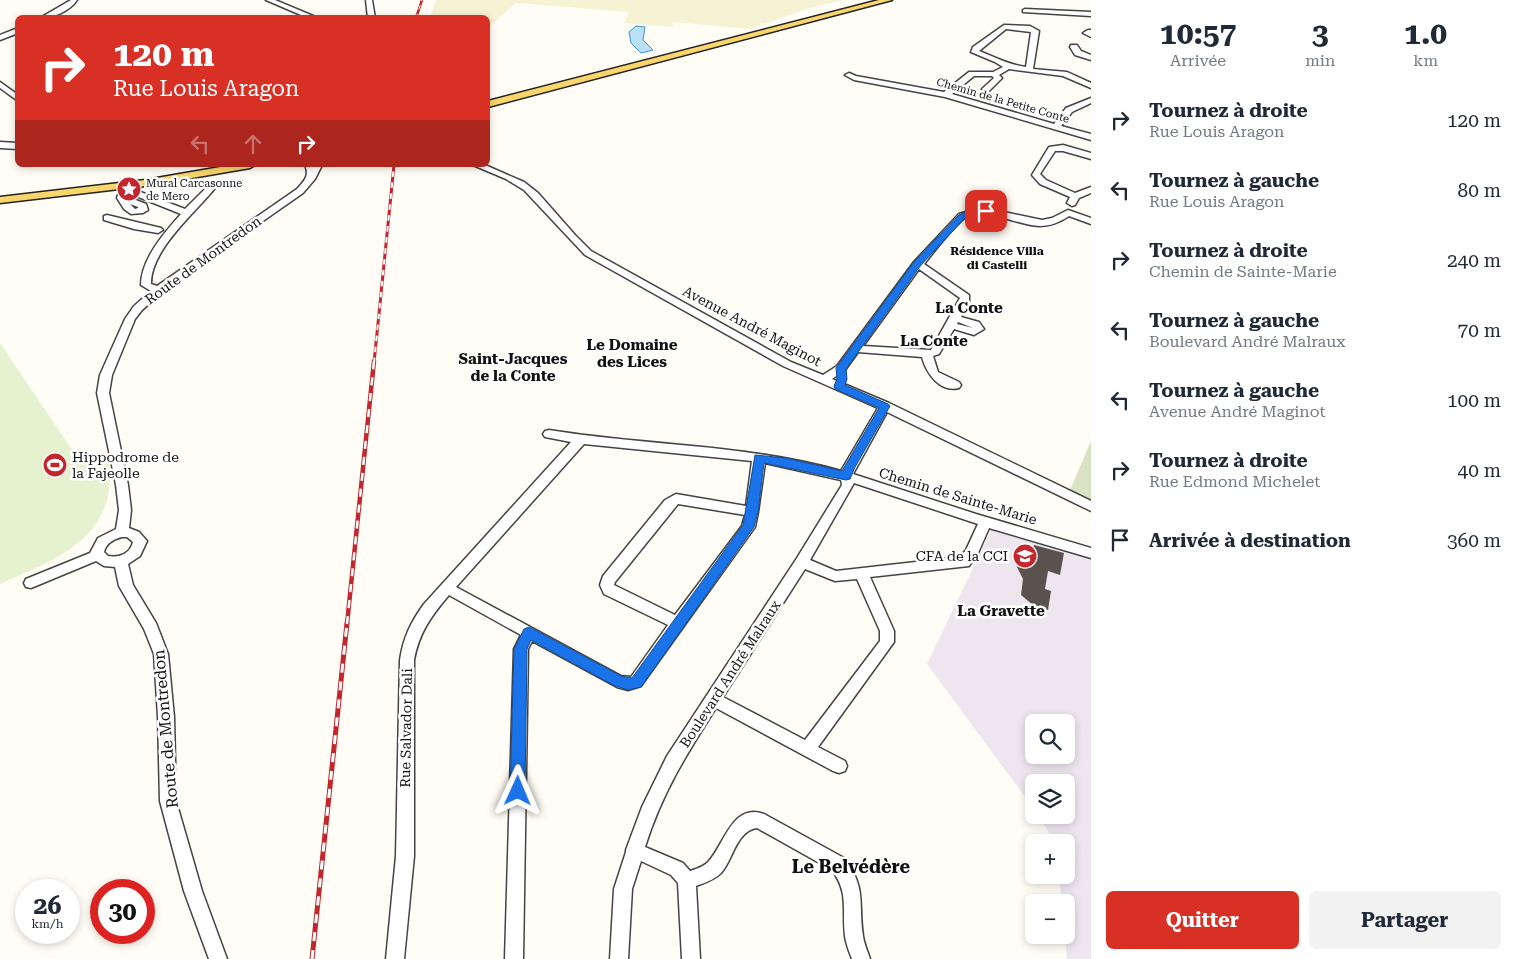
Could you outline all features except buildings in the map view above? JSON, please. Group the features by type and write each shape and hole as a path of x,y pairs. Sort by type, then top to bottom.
{"main road":[{"path":"490,103 888,0"},
{"path":"0,200 145,183 236,167"}],"street":[{"path":"50,15 71,4 74,0"},
{"path":"269,0 307,15"},
{"path":"369,0 372,15"},
{"path":"1025,10 1091,14"},
{"path":"1029,70 1035,31 1030,28 1004,27 976,49 975,52 998,60 1008,67 1050,74 1064,74 1091,86"},
{"path":"0,30 14,33"},
{"path":"0,38 14,33"},
{"path":"1074,47 1078,53 1091,58"},
{"path":"946,95 972,74 994,74 1008,67"},
{"path":"986,89 998,78 994,74"},
{"name":"Chemin de la Petite Conte","path":"849,75 862,80 946,95 1091,137"},
{"path":"0,84 15,96"},
{"path":"1056,127 1069,110 1091,100"},
{"path":"0,145 15,146"},
{"path":"1091,156 1056,147 1052,149 1036,172 1036,175 1043,182 1075,196 1091,190"},
{"path":"311,167 311,180"},
{"path":"311,180 317,167"},
{"name":"Avenue André Maginot","path":"483,167 508,176 526,187 538,197 572,240 588,253 771,356 835,377 885,406 1091,506"},
{"name":"Route de Montredon","path":"122,532 125,510 122,485 103,393 106,375 130,319 138,308 157,290 300,191 311,180"},
{"path":"157,290 146,285 146,276 170,232 211,188"},
{"path":"122,198 122,195 130,191 187,213"},
{"path":"835,377 918,264 962,216 969,213 986,211 1046,224 1059,220 1068,213 1075,196"},
{"path":"1068,213 1091,222"},
{"path":"107,218 134,226 155,226 170,232"},
{"path":"855,348 868,351 927,354 936,352 964,303 965,297 918,264"},
{"path":"927,354 932,374 936,379 954,385"},
{"name":"Boulevard André Malraux","path":"619,959 623,889 634,850 648,812 673,761 712,698 802,562 848,485 846,476 849,467 885,406"},
{"name":"Chemin de Sainte-Marie","path":"549,434 580,440 696,449 786,462 846,476 985,522 1091,553"},
{"name":"Rue Salvador Dali","path":"395,959 405,856 407,660 410,642 418,624 429,608 580,440"},
{"path":"447,588 618,681 628,684 636,682 748,527 752,512 759,458"},
{"path":"677,623 609,590 606,585 608,580 670,503 676,499 752,512"},
{"path":"802,562 829,575 862,574 964,562 972,553 985,522"},
{"path":"122,532 129,532 137,536 140,541 139,546 134,554 121,561 106,562 98,555 98,548 108,536 122,532"},
{"path":"31,583 98,555"},
{"name":"Route de Montredon","path":"121,561 126,586 151,627 161,654 166,717 168,801 193,891 218,959"},
{"path":"808,749 887,642 888,637 862,574"},
{"path":"514,959 521,649 529,633"},
{"path":"712,698 839,766"},
{"path":"687,880 708,872 716,866 740,825 749,820 758,820 802,846 838,864 846,873 853,892 854,935 861,959"},
{"path":"634,850 677,869 687,880 691,959"}],"shaded area":[{"path":"436,0 843,0 810,8 749,29 673,22 673,27 624,23 629,12 516,3 490,26 490,15 431,15"},
{"path":"991,530 1014,534 1091,557 1091,959 1067,959 1066,944 1075,944 1075,894 1061,894 1060,884 1075,884 1075,834 1050,834 1044,824 1075,824 1075,774 1025,774 1025,797 927,664"}],"green space":[{"name":"Hippodrome de la Fajeolle","path":"0,343 81,463 108,458 110,477 108,496 102,514 92,529 80,541 50,561 0,584"},
{"path":"1091,441 1091,499 1070,490"}],"water":[{"path":"636,26 645,27 643,40 653,50 641,53 631,43 629,32"}],"railway":[{"path":"417,15 422,0"},
{"path":"374,363 394,167"},
{"path":"347,624 374,361"},
{"path":"312,959 347,623"}],"place":[{"name":"Mural Carcasonne de Mero","path":"129,189"},
{"name":"Hippodrome de la Fajeolle","path":"55,465"},
{"name":"CFA de la CCI","path":"1025,556"}],"district":[{"name":"Résidence Villa di Castelli","path":"997,258"},
{"name":"La Conte","path":"969,308"},
{"name":"La Conte","path":"934,341"},
{"name":"Le Domaine des Lices","path":"632,354"},
{"name":"Saint-Jacques de la Conte","path":"513,368"},
{"name":"La Gravette","path":"1001,611"},
{"name":"Le Belvédère","path":"851,867"}],"route":[{"path":"518,791 521,649 529,633 618,681 628,684 636,682 748,527 752,512 759,458 786,462 846,476 849,467 885,406 839,386 842,379 841,368 918,264 962,216 977,211 986,211"}]}
